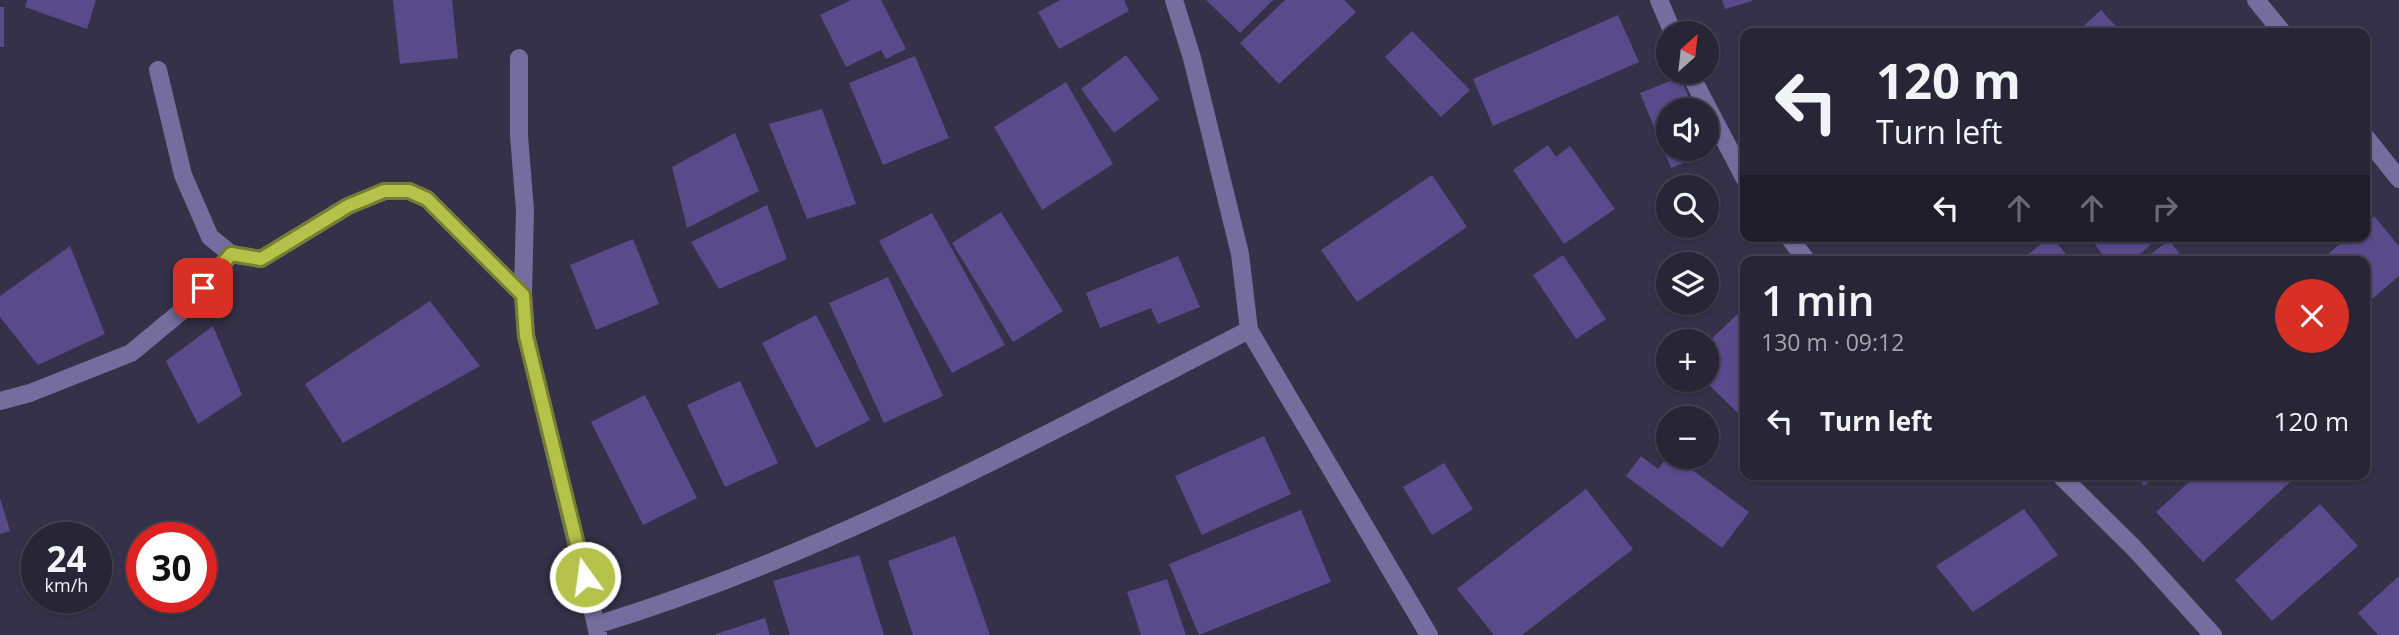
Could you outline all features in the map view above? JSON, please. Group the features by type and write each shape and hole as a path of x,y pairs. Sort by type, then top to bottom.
{"street":[{"path":"1174,0 1192,58 1240,254 1249,330 1429,635"},
{"path":"1659,0 1668,21"},
{"path":"2256,0 2279,28"},
{"path":"519,58 519,136 525,211 523,295 526,336 597,630 849,531 1024,446 1249,330"},
{"path":"158,70 183,175 210,237 231,254 261,259 348,206 384,191 409,191 427,199 523,295"},
{"path":"1695,84 1740,169"},
{"path":"2370,143 2399,179"},
{"path":"1793,242 1803,256"},
{"path":"0,401 30,393 131,353 189,305 231,254"},
{"path":"2065,480 2134,548 2213,635"}],"building":[{"path":"27,0 96,0 87,29 25,7"},
{"path":"393,0 452,0 458,58 400,64"},
{"path":"851,0 881,0 906,49 886,59 881,50 846,67 820,15"},
{"path":"1060,0 1124,0 1129,11 1059,49 1038,12"},
{"path":"1206,0 1273,0 1240,33"},
{"path":"1285,0 1344,0 1356,12 1279,84 1240,43"},
{"path":"1722,0 1752,0 1752,1 1725,9"},
{"path":"0,7 4,7 4,47 0,47"},
{"path":"2101,10 2117,28 2081,28"},
{"path":"1618,15 1639,62 1493,126 1473,79"},
{"path":"1412,31 1470,90 1441,117 1385,57"},
{"path":"1126,55 1159,99 1114,133 1081,89"},
{"path":"915,56 949,138 883,165 849,83"},
{"path":"1066,82 1113,164 1042,210 994,127"},
{"path":"1662,84 1683,84 1689,98 1656,98 1656,132 1640,93"},
{"path":"822,109 856,204 807,219 769,124"},
{"path":"735,133 759,191 687,228 672,167"},
{"path":"1548,145 1556,157 1570,146 1615,209 1564,244 1513,170"},
{"path":"1668,161 1688,161 1671,168"},
{"path":"1432,175 1467,227 1357,302 1321,250"},
{"path":"767,205 787,259 719,289 691,242"},
{"path":"1001,212 1063,311 1013,342 952,243"},
{"path":"932,213 1005,345 952,373 879,241"},
{"path":"2374,216 2399,246 2399,276 2370,301 2370,256 2326,256 2342,242 2370,242 2370,219"},
{"path":"633,239 659,304 596,330 570,265"},
{"path":"2044,242 2056,242 2068,256 2026,256"},
{"path":"2093,242 2154,242 2138,256 2103,256"},
{"path":"2166,242 2171,242 2181,256 2148,256"},
{"path":"70,246 105,334 38,365 0,317 0,296"},
{"path":"1563,255 1606,319 1576,339 1533,275"},
{"path":"1178,256 1200,307 1158,324 1151,308 1100,328 1086,293"},
{"path":"888,277 943,396 884,423 829,303"},
{"path":"430,301 480,366 343,443 305,384"},
{"path":"1740,312 1740,415 1716,392 1719,392 1719,332"},
{"path":"816,315 870,420 816,448 762,343"},
{"path":"213,326 242,395 198,424 166,361"},
{"path":"740,381 778,463 725,487 687,405"},
{"path":"645,395 697,498 643,525 591,422"},
{"path":"1264,436 1291,494 1202,535 1175,476"},
{"path":"1641,456 1656,469 1691,469 1749,512 1722,548 1626,476"},
{"path":"1444,463 1473,509 1432,535 1403,487"},
{"path":"2139,480 2151,480 2144,486"},
{"path":"2191,480 2292,480 2203,562 2156,512"},
{"path":"1586,489 1633,549 1522,635 1494,635 1457,589"},
{"path":"0,498 10,531 0,534"},
{"path":"2320,504 2358,546 2272,621 2235,580"},
{"path":"2024,509 2058,555 1973,612 1936,566"},
{"path":"1301,510 1331,582 1199,635 1169,564"},
{"path":"955,536 990,635 913,635 888,561"},
{"path":"859,555 884,635 790,635 773,581"},
{"path":"2399,576 2399,635 2378,635 2358,613"},
{"path":"1167,579 1186,635 1141,635 1127,592"},
{"path":"765,618 770,635 716,635 716,634"}],"route":[{"path":"203,288 231,254 261,259 348,206 384,191 409,191 427,199 523,295 526,336 585,577"}]}
